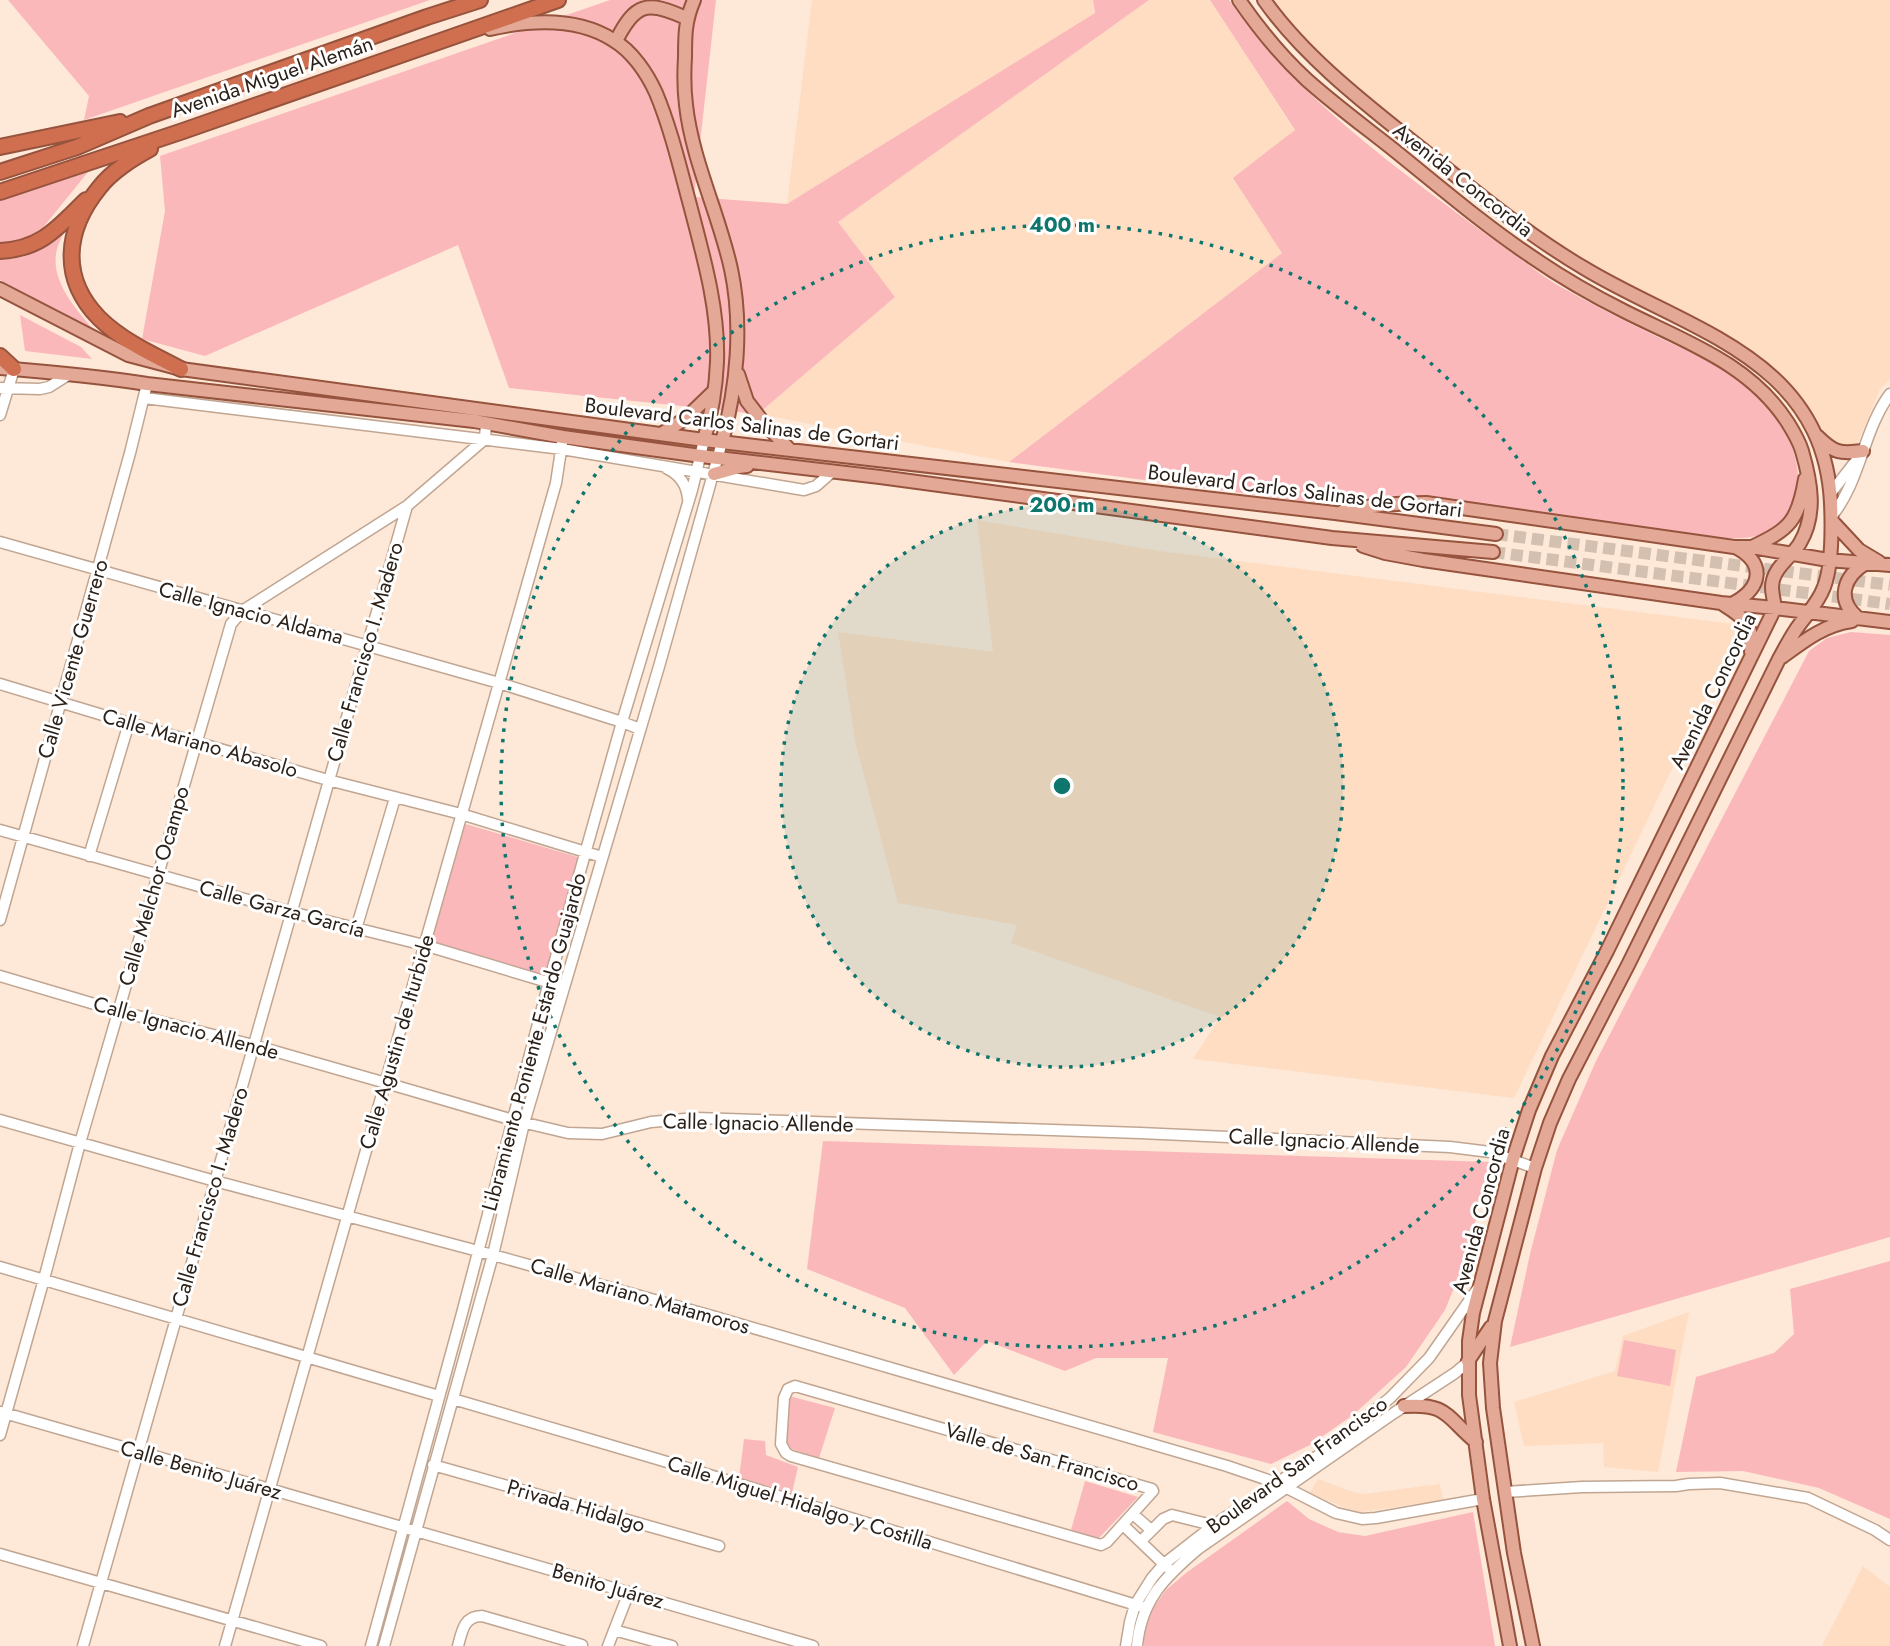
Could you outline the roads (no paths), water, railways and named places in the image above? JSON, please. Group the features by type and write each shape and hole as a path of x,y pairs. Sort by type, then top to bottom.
{"highway":[{"name":"Avenida Miguel Alemán","path":"0,172 77,146 149,116 480,0"},
{"name":"Avenida Miguel Alemán","path":"0,192 558,0"},
{"path":"0,147 149,116"},
{"path":"0,251 21,249 40,241 130,160 183,131"},
{"path":"99,188 83,214 71,243 71,267 81,295 100,319 112,329 154,356 181,369"},
{"path":"0,356 7,368"}],"main road":[{"path":"694,0 686,18 686,107 694,146 731,270 736,310 736,369 722,442"},
{"name":"Avenida Concordia","path":"1238,0 1272,45 1308,81 1502,237 1622,310 1708,351 1751,381 1776,405 1792,429 1801,446 1807,469 1812,506 1805,534 1797,549 1779,569 1773,582 1775,608 1607,951 1552,1056 1529,1110 1513,1159 1480,1286 1470,1331 1469,1395 1483,1499 1510,1646"},
{"name":"Avenida Concordia","path":"1265,0 1290,32 1344,84 1506,216 1587,270 1741,351 1770,373 1801,410 1813,431 1824,461 1830,494 1828,560 1822,593 1794,632 1779,659 1569,1079 1535,1168 1494,1321 1490,1363 1493,1408 1505,1492 1534,1646"},
{"path":"616,41 627,19 637,8 647,4 672,8 686,18"},
{"path":"447,38 531,22 567,23 595,30 616,41 640,64 656,93 676,152 710,296 717,362 704,440"},
{"name":"Boulevard Carlos Salinas de Gortari","path":"0,289 120,351 181,369 704,440 1496,534"},
{"name":"Boulevard Carlos Salinas de Gortari","path":"7,368 104,377 486,423 562,443 892,478 1332,538 1493,552"},
{"path":"736,369 747,401 790,450"},
{"path":"661,434 685,419 713,392"},
{"path":"1813,431 1836,452 1863,452"},
{"path":"714,474 739,467 779,465"},
{"path":"1752,547 1783,530 1795,516 1807,469"},
{"path":"1335,513 1365,506 1426,503 1734,547 1752,547 1828,560 1886,565"},
{"path":"1831,519 1859,550 1886,565"},
{"path":"1332,538 1403,557 1727,603 1890,622"},
{"path":"1727,603 1747,595 1757,576 1756,566 1750,557 1734,547"},
{"path":"1861,618 1850,611 1846,603 1846,585 1850,575 1867,563"},
{"path":"1727,603 1743,618 1749,629 1752,649 1748,665"},
{"path":"1779,659 1821,630 1861,618"},
{"path":"1468,1362 1494,1321"},
{"path":"1404,1406 1423,1405 1441,1410 1476,1443"},
{"path":"1483,1499 1497,1500 1503,1509 1514,1585 1525,1607"}],"street":[{"path":"0,415 7,368"},
{"path":"4,388 40,389 49,387 68,375"},
{"name":"Calle Vicente Guerrero","path":"0,920 98,570 146,384"},
{"path":"1831,519 1843,501 1876,418 1890,394"},
{"path":"144,398 485,439 562,443 659,465 803,490 816,486 832,472"},
{"path":"485,439 486,423"},
{"name":"Calle Melchor Ocampo","path":"0,1435 3,1412 44,1279 80,1143 231,624 242,611 407,506 485,439"},
{"name":"Libramiento Poniente Estardo Guajardo","path":"371,1646 549,982 704,440"},
{"name":"Libramiento Poniente Estardo Guajardo","path":"384,1646 493,1255 524,1123 722,442"},
{"name":"Calle Agustin de Iturbide","path":"225,1646 556,483 562,443"},
{"path":"1830,494 1863,452"},
{"path":"659,465 676,474 687,489 688,500"},
{"name":"Calle Francisco I. Madero","path":"83,1646 407,506"},
{"name":"Calle Ignacio Aldama","path":"0,542 499,683 640,729"},
{"name":"Calle Mariano Abasolo","path":"0,684 197,743 461,814 603,857"},
{"path":"89,856 129,723"},
{"path":"356,929 395,798"},
{"name":"Calle Garza García","path":"0,830 157,876 424,945 564,987"},
{"name":"Calle Ignacio Allende","path":"0,976 513,1120 568,1133 602,1134 651,1122 696,1118 987,1127 1450,1147 1490,1152 1535,1168"},
{"name":"Calle Mariano Matamoros","path":"0,1120 700,1313 1175,1450 1282,1485 1336,1513 1362,1519 1376,1518 1483,1499"},
{"path":"0,1267 439,1396"},
{"name":"Boulevard San Francisco","path":"1126,1646 1130,1622 1172,1572 1390,1398 1429,1358 1480,1286"},
{"name":"Boulevard San Francisco","path":"1137,1646 1141,1607 1152,1578 1164,1564 1214,1525 1282,1485 1468,1362"},
{"name":"Valle de San Francisco","path":"799,1386 1153,1489 1133,1514 1101,1545 791,1456 781,1444 784,1395 791,1387 799,1386"},
{"name":"Calle Miguel Hidalgo y Costilla","path":"453,1399 1141,1607"},
{"name":"Calle Benito Juárez","path":"3,1412 402,1528"},
{"name":"Privada Hidalgo","path":"433,1465 719,1546"},
{"path":"1505,1492 1720,1483 1808,1498 1875,1530 1890,1541"},
{"path":"1133,1514 1151,1530"},
{"path":"1141,1541 1163,1519 1172,1515 1214,1525 1226,1531"},
{"path":"1123,1525 1172,1572"},
{"name":"Benito Juárez","path":"402,1528 813,1646"},
{"path":"0,1555 321,1646"},
{"path":"608,1646 629,1591"},
{"path":"458,1646 467,1620 474,1616 582,1645"},
{"path":"614,1630 672,1646"}],"tunnel":[{"path":"1496,534 1890,585"},
{"path":"1493,552 1890,604"}]}
